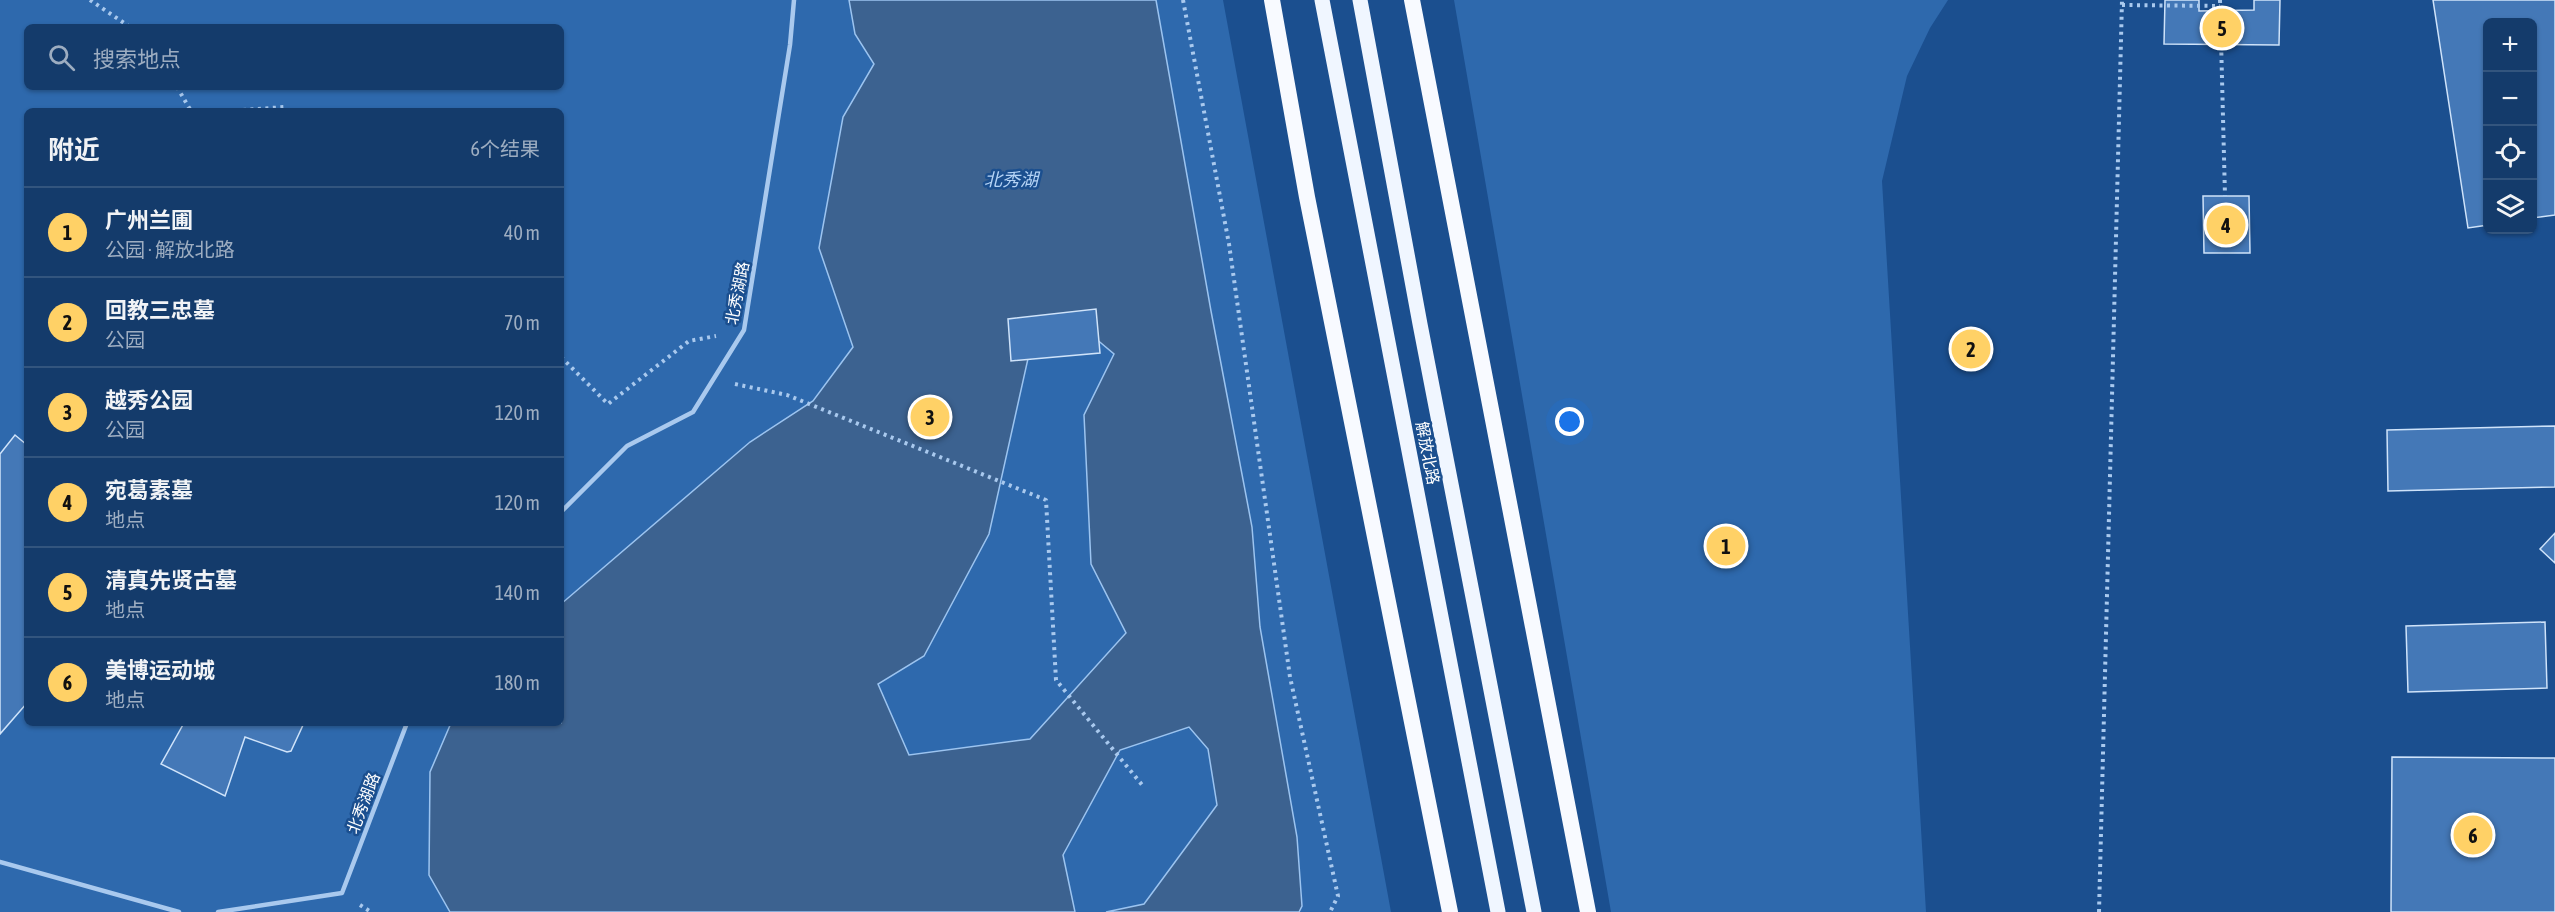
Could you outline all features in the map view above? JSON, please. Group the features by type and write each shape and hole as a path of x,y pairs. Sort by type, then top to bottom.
{"highway":[{"path":"1272,0 1309,208 1450,912"},
{"path":"1412,0 1588,912"}],"main road":[{"name":"解放北路","path":"1322,0 1498,912"},
{"name":"解放北路","path":"1360,0 1534,912"}],"lane":[{"name":"北秀湖路","path":"564,509 627,446 693,412 744,330 790,45 794,0"},
{"name":"北秀湖路","path":"218,912 342,892 406,726"},
{"path":"0,862 179,912"}],"path":[{"path":"90,0 126,24"},
{"path":"1183,0 1229,244 1290,677 1338,896 1330,912"},
{"path":"2220,0 2225,196"},
{"path":"2099,912 2122,2 2220,6"},
{"path":"179,90 189,108"},
{"path":"271,108 285,108"},
{"path":"564,360 608,404 689,341 744,330"},
{"path":"714,380 787,395 1046,500 1056,680 1143,786"}],"shaded area":[{"path":"0,0 1223,0 1391,912 0,912"},
{"path":"1454,0 1948,0 1930,28 1907,76 1882,181 1926,912 1611,912"}],"water":[{"name":"北秀湖","path":"849,0 1156,0 1252,527 1260,627 1297,837 1302,906 1299,912 1106,912 1144,904 1217,805 1208,749 1189,727 1120,750 1063,855 1075,912 450,912 429,875 430,772 450,726 564,726 564,601 750,442 813,401 853,347 819,248 843,117 874,64 855,34","holes":["1095,338 1114,354 1084,415 1091,564 1126,633 1030,739 909,755 878,684 924,656 989,534 1029,354"]}],"building":[{"path":"2165,0 2199,0 2199,11 2254,10 2254,0 2280,0 2279,45 2164,44"},
{"path":"2433,0 2555,0 2555,215 2537,217 2537,18 2483,18 2483,226 2468,228"},
{"path":"2203,196 2249,196 2250,253 2204,253"},
{"path":"1096,309 1100,353 1011,361 1008,319"},
{"path":"2555,426 2555,487 2388,491 2387,430"},
{"path":"15,435 24,442 24,706 0,734 0,454"},
{"path":"2555,533 2555,563 2540,549"},
{"path":"2545,622 2547,688 2408,692 2406,626"},
{"path":"182,726 303,726 291,751 287,752 245,737 225,796 161,764"},
{"path":"2392,757 2555,758 2555,912 2391,912"}],"place":[{"name":"清真先贤古墓","path":"2222,28"},
{"name":"宛葛素墓","path":"2226,225"},
{"name":"回教三忠墓","path":"1971,349"},
{"name":"越秀公园","path":"930,417"},
{"name":"广州兰圃","path":"1726,546"},
{"name":"美博运动城","path":"2473,835"}]}
